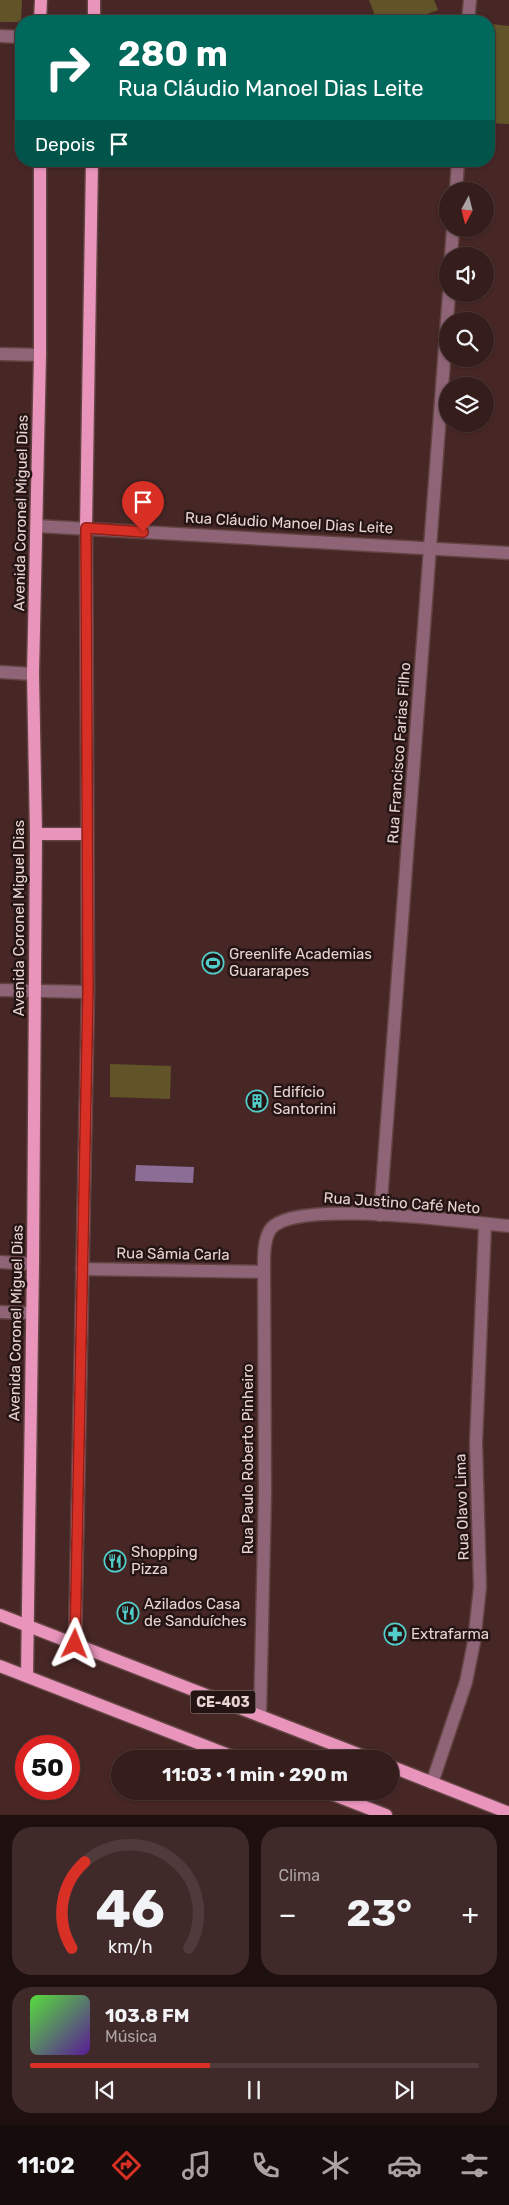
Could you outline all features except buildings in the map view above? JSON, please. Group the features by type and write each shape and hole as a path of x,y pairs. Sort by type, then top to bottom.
{"main road":[{"path":"40,15 41,0"},
{"path":"94,0 94,15"},
{"name":"Avenida Coronel Miguel Dias","path":"27,1676 33,1264 36,834 34,674 40,355 40,167"},
{"path":"75,1644 88,992 86,528 92,167"},
{"path":"36,834 87,834"},
{"name":"CE-403","path":"0,1615 348,1750"},
{"path":"0,1666 216,1750"},
{"path":"399,1769 509,1812"},
{"path":"347,1800 386,1815"}],"street":[{"path":"469,15 470,0"},
{"path":"0,36 15,37"},
{"path":"457,182 458,167"},
{"name":"Rua Francisco Farias Filho","path":"380,1215 448,302"},
{"path":"0,354 40,355"},
{"name":"Rua Cláudio Manoel Dias Leite","path":"37,526 431,547 509,553"},
{"path":"0,672 34,674"},
{"path":"0,990 88,992"},
{"name":"Rua Justino Café Neto","path":"294,1216 330,1213 380,1215 509,1226"},
{"name":"Rua Paulo Roberto Pinheiro","path":"260,1716 265,1494 265,1246 270,1230 282,1220 294,1216"},
{"name":"Rua Olavo Lima","path":"432,1782 466,1682 474,1642 480,1587 476,1443 485,1224"},
{"path":"0,1262 33,1264"},
{"name":"Rua Sâmia Carla","path":"82,1269 264,1272"},
{"path":"0,1312 32,1313"}],"shaded area":[{"path":"0,0 22,0 21,15 15,15 15,22 0,22"},
{"path":"369,0 434,0 438,10 424,15 375,15"},
{"path":"495,24 509,26 509,124 495,123"},
{"path":"110,1064 171,1066 170,1099 110,1097"},
{"path":"136,1165 194,1167 193,1183 135,1181"}],"place":[{"name":"Greenlife Academias Guararapes","path":"213,963"},
{"name":"Edifício Santorini","path":"257,1101"},
{"name":"Shopping Pizza","path":"115,1561"},
{"name":"Azilados Casa de Sanduíches","path":"128,1613"},
{"name":"Extrafarma","path":"395,1634"}],"route":[{"path":"75,1644 88,992 86,528 143,532"}]}
